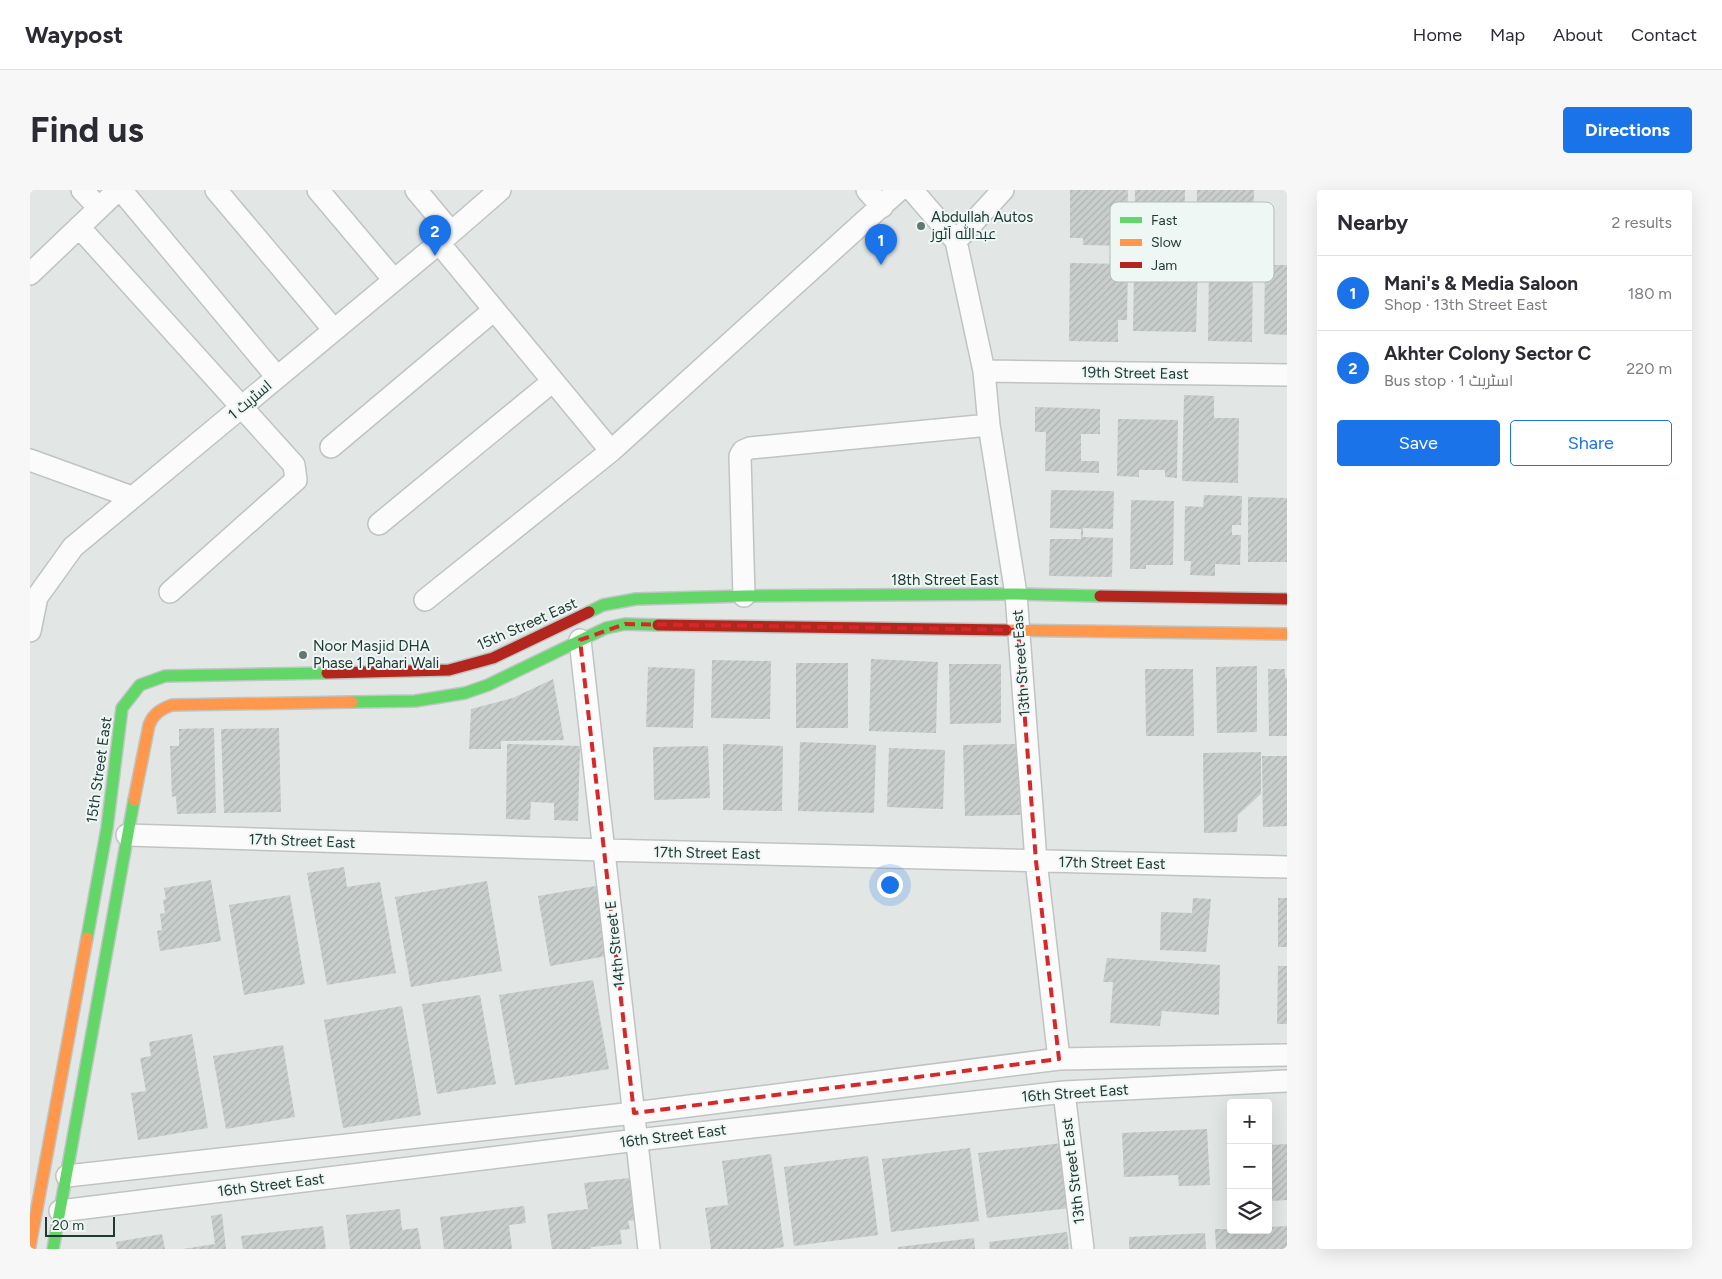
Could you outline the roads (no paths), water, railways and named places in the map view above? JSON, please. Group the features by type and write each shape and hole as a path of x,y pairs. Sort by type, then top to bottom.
{"street":[{"path":"82,190 99,208"},
{"path":"30,274 120,190 277,377"},
{"path":"216,190 334,330"},
{"path":"318,190 394,280"},
{"path":"416,190 445,238 494,310 611,451"},
{"name":"اسٹریٹ 1","path":"30,631 37,597 72,547 445,238 500,190"},
{"path":"866,190 882,207"},
{"path":"425,600 611,451 899,190"},
{"path":"912,190 956,241 1004,190"},
{"path":"79,227 294,465 296,480 170,592"},
{"name":"13th Street East","path":"956,241 984,371 989,425 1016,594 1036,861 1059,1059"},
{"path":"331,447 494,310"},
{"name":"19th Street East","path":"984,371 1287,376"},
{"path":"379,524 553,381"},
{"path":"744,596 740,456 743,450 989,425"},
{"path":"30,460 132,497"},
{"name":"18th Street East","path":"603,605 636,600 744,596 1016,594 1287,599"},
{"name":"15th Street East","path":"30,1246 107,828 122,708 140,685 165,676 449,670 493,658 603,605"},
{"path":"53,1249 127,835 149,726 152,716 159,710 172,704 415,701 440,698 465,693 488,685 606,628 625,624 1287,634"},
{"name":"14th Street E","path":"580,640 649,1249"},
{"name":"17th Street East","path":"127,835 604,850 1287,867"},
{"name":"16th Street East","path":"67,1176 634,1113 1059,1059 1287,1055"},
{"name":"16th Street East","path":"60,1211 637,1140 1064,1092 1287,1081"},
{"name":"13th Street East","path":"1064,1092 1082,1249"}],"place":[{"name":"Abdullah Autos عبدالله آٹوز","path":"921,226"},
{"name":"Akhter Colony Sector C","path":"435,256"},
{"name":"Mani's & Media Saloon","path":"881,265"},
{"name":"Noor Masjid DHA Phase 1 Pahari Wali","path":"303,655"}]}
